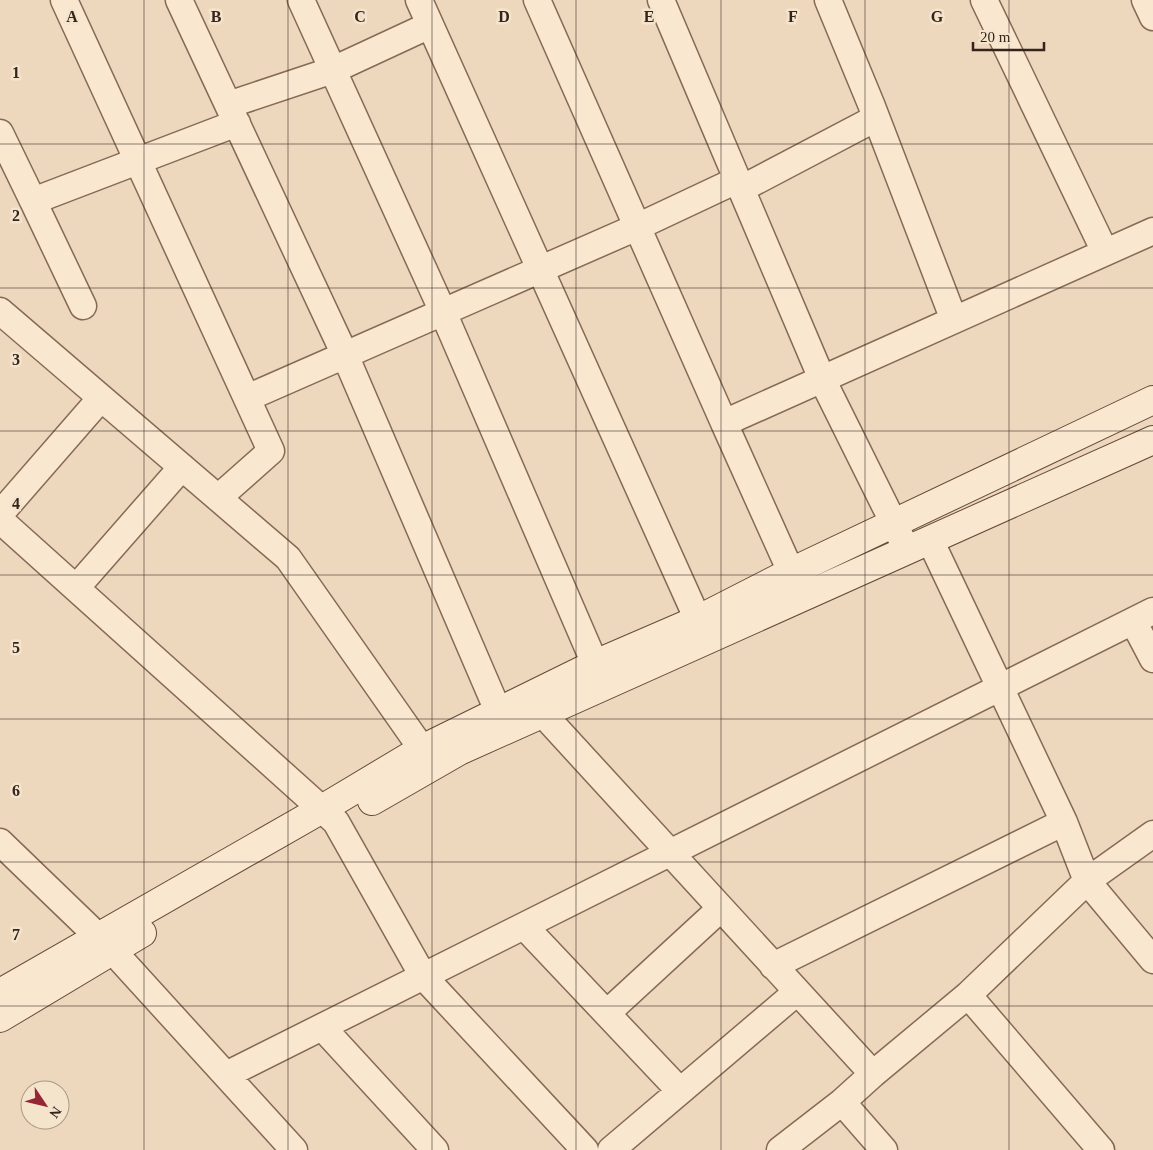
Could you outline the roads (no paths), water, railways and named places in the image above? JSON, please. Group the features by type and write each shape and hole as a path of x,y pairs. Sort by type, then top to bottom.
{"street":[{"path":"64,0 271,451 218,498"},
{"path":"179,0 345,355 498,711"},
{"path":"301,0 443,312 594,664"},
{"path":"419,0 702,630"},
{"path":"537,0 791,572"},
{"path":"661,0 822,380 893,523 919,545 1000,687 1064,822 1087,881 1153,960"},
{"path":"828,0 954,320"},
{"path":"984,0 1105,252"},
{"path":"1145,0 1153,17"},
{"path":"32,201 138,161 232,114 430,25"},
{"path":"247,398 739,184 876,118"},
{"path":"1,136 83,306"},
{"path":"724,423 1153,230"},
{"path":"4,323 101,398 288,558 422,749"},
{"path":"0,514 101,398"},
{"path":"0,992 105,943 329,815 459,751 543,714 702,630 791,572 1153,400"},
{"path":"329,815 422,749 594,664 702,630 919,545 1153,440"},
{"path":"76,588 182,467"},
{"path":"0,520 329,815 424,976 585,1150"},
{"path":"226,1075 1143,616 1153,659"},
{"path":"543,714 668,853 873,1074"},
{"path":"773,966 1064,822"},
{"path":"780,1150 842,1102 968,995 1087,881 1153,834"},
{"path":"0,842 105,943 294,1150"},
{"path":"607,1013 720,909"},
{"path":"524,926 680,1091"},
{"path":"0,1018 105,943"},
{"path":"611,1150 797,992"},
{"path":"968,995 1101,1150"},
{"path":"322,1027 435,1150"},
{"path":"842,1102 884,1150"}]}
